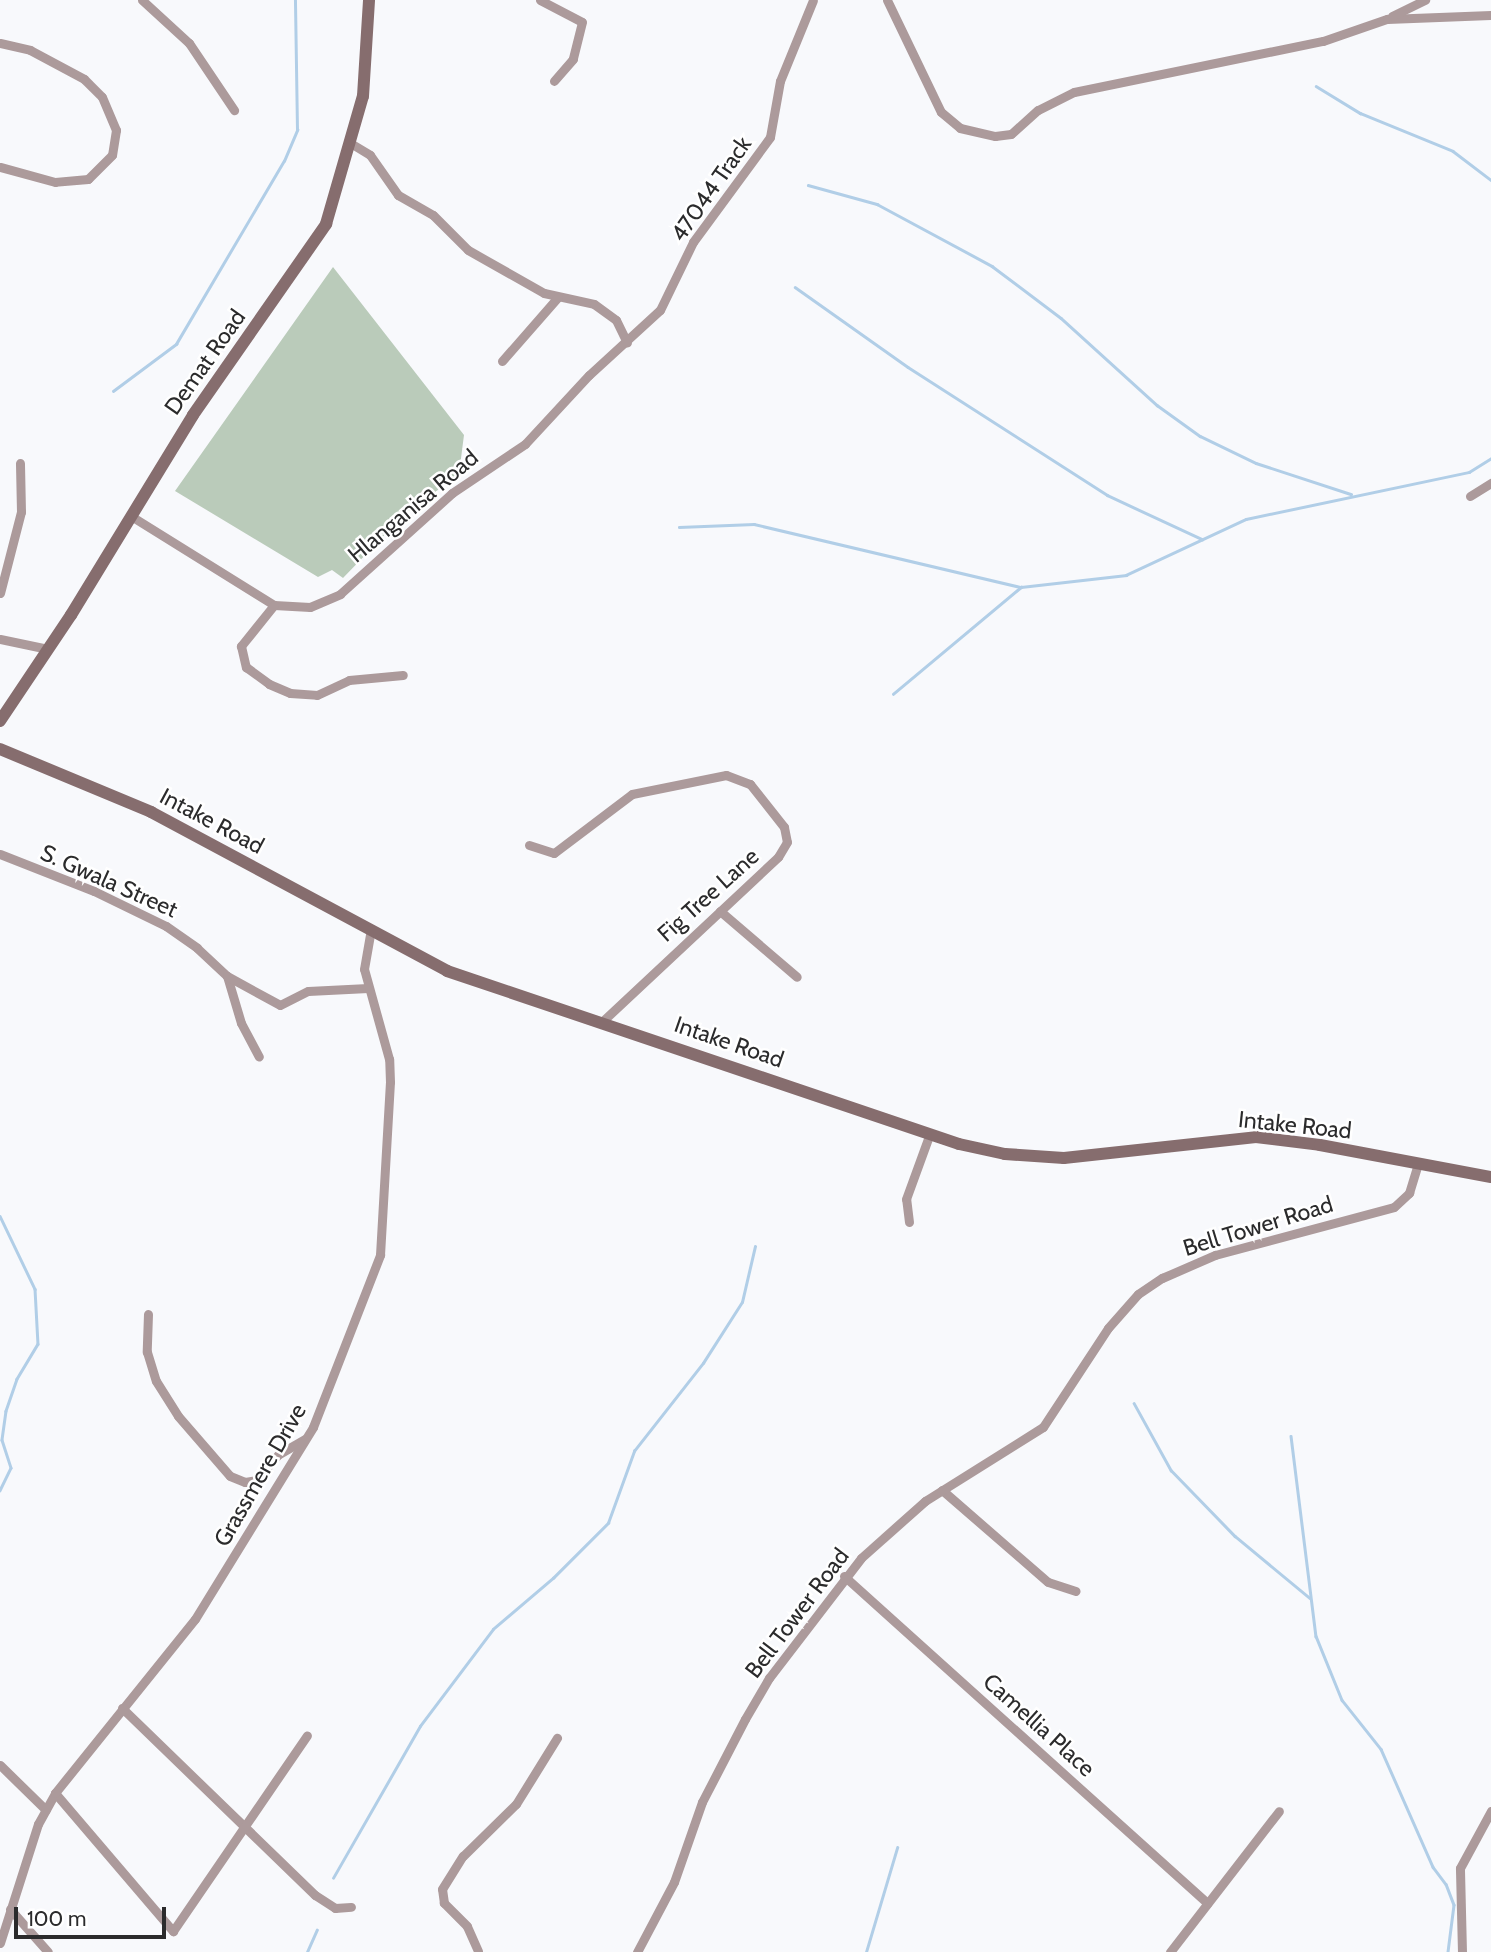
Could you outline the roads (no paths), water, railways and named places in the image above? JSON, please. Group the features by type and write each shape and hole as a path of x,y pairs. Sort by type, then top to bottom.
{"street":[{"path":"142,0 189,43 234,110"},
{"name":"Demat Road","path":"0,721 48,649 193,415 326,224 352,144 368,61 369,0"},
{"path":"540,0 582,22 573,59 554,81"},
{"name":"47044 Track","path":"676,279 693,242 770,137 780,81 813,0"},
{"path":"887,0 941,112 960,128 995,136 1011,134 1038,110 1074,92 1323,41 1387,19 1425,0"},
{"path":"1387,19 1491,15"},
{"path":"0,43 30,50 85,79 102,97 116,130 112,155 88,178 55,182 0,167"},
{"path":"352,144 370,155 398,195 440,221 468,250 544,293 587,301 608,313 627,343"},
{"name":"Hlanganisa Road","path":"131,516 274,605 310,607 340,594 452,493 525,444 589,375 660,310 676,279"},
{"path":"502,361 558,297"},
{"path":"0,593 21,512 20,463"},
{"path":"1470,496 1491,482"},
{"path":"274,605 241,646 246,667 269,684 310,696 349,680 403,675"},
{"path":"0,639 48,649"},
{"name":"Intake Road","path":"0,750 151,812 447,971 985,1150 1045,1158 1256,1137 1320,1144 1417,1166 1491,1177"},
{"name":"Fig Tree Lane","path":"529,845 545,853 564,849 632,794 649,787 741,777 784,827 787,842 778,857 603,1021"},
{"name":"S. Gwala Street","path":"0,854 166,926 227,976 279,1005 309,991 368,988"},
{"path":"720,911 797,977"},
{"name":"Grassmere Drive","path":"0,1943 46,1810 55,1793 195,1619 306,1438 383,1240 389,1059 368,988 363,955 371,929"},
{"path":"227,976 242,1023 259,1057"},
{"path":"909,1222 906,1199 930,1133"},
{"name":"Bell Tower Road","path":"637,1952 674,1882 721,1763 769,1678 844,1576 942,1490 1043,1427 1123,1308 1162,1278 1215,1255 1394,1207 1409,1193 1417,1166"},
{"path":"148,1314 147,1352 156,1381 168,1404 230,1476 245,1482 256,1480 279,1454 306,1438"},
{"path":"942,1490 1048,1582 1076,1591"},
{"name":"Camellia Place","path":"844,1576 1207,1903"},
{"path":"122,1708 315,1895 335,1908 351,1906"},
{"path":"55,1793 173,1931 307,1735"},
{"path":"478,1952 467,1926 444,1903 442,1889 447,1874 516,1804 557,1738"},
{"path":"0,1765 46,1810"},
{"path":"1170,1952 1279,1811"},
{"path":"1462,1952 1460,1868 1491,1811"},
{"path":"10,1909 48,1952"}],"waterway":[{"path":"113,391 176,344 284,161 297,130 295,0"},
{"path":"1316,86 1360,113 1453,151 1491,180"},
{"path":"808,185 877,204 992,266 1061,318 1157,405 1200,436 1256,463 1351,494"},
{"path":"795,287 908,367 1107,495 1202,539"},
{"path":"679,527 754,524 1021,587 1126,575 1246,519 1469,472 1491,458"},
{"path":"893,694 1021,587"},
{"path":"0,1216 35,1289 38,1344 17,1379 6,1411 2,1440 11,1468 0,1491"},
{"path":"333,1878 420,1726 493,1629 553,1578 608,1523 634,1451 703,1363 742,1302 755,1246"},
{"path":"1134,1403 1171,1470 1235,1536 1310,1598"},
{"path":"1291,1436 1316,1636 1342,1700 1381,1749 1433,1867 1446,1884 1454,1905 1448,1952"},
{"path":"866,1952 897,1848"},
{"path":"307,1952 317,1930"}]}
